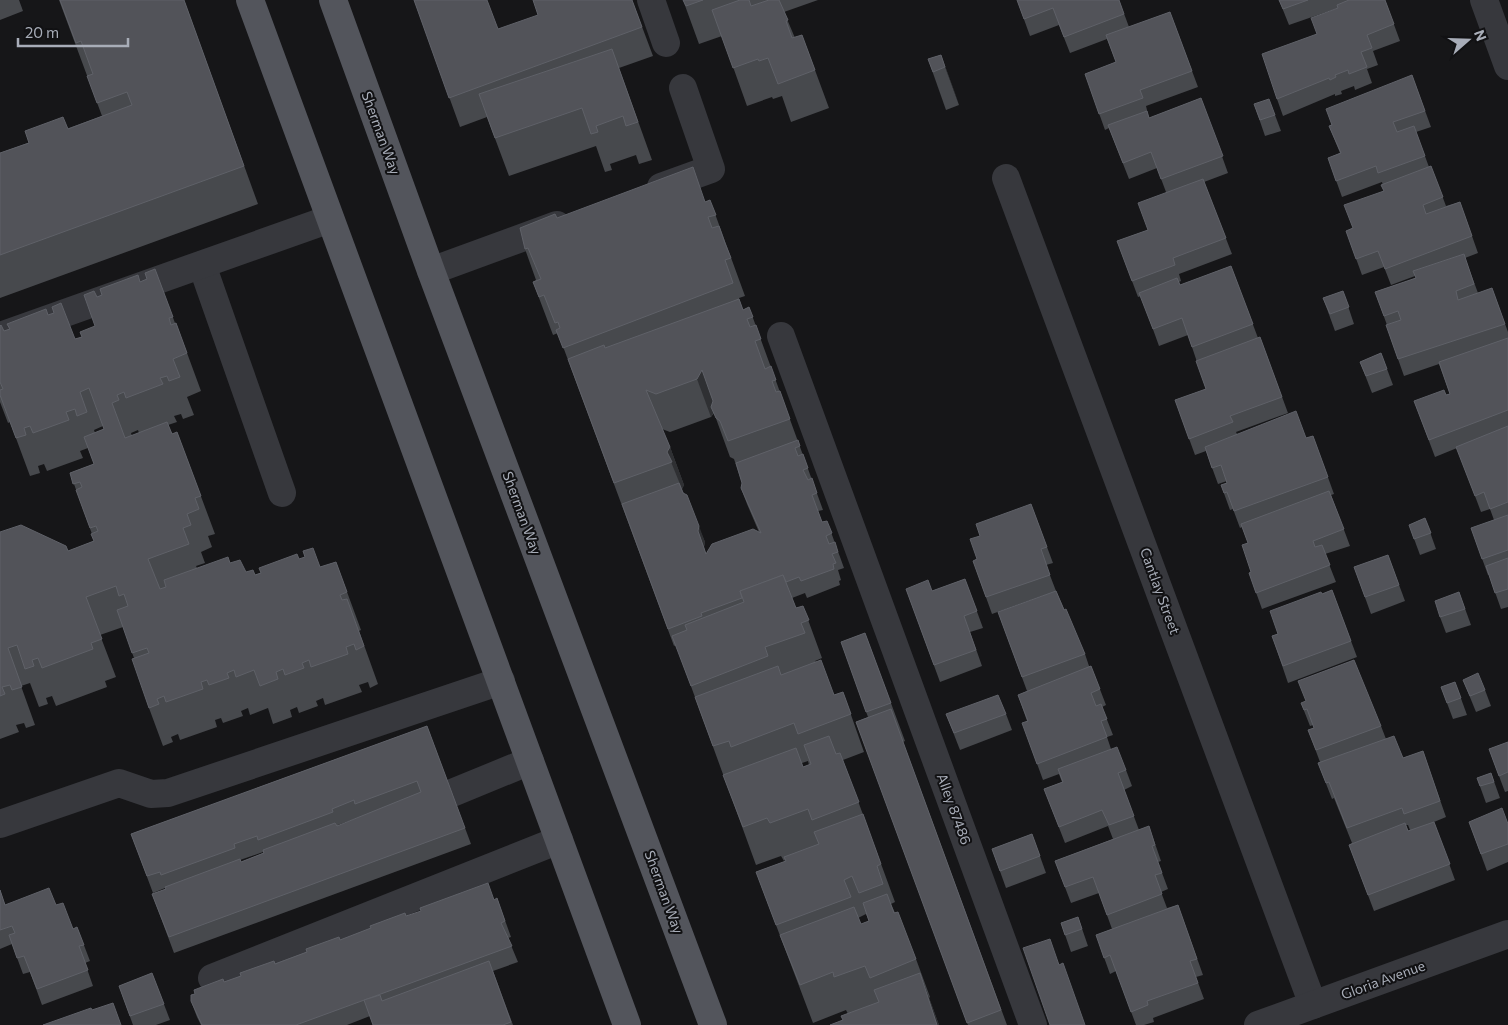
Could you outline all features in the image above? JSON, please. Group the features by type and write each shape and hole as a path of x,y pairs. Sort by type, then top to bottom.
{"main road":[{"path":"250,0 627,1025"},
{"name":"Sherman Way","path":"333,0 431,271 713,1025"}],"street":[{"path":"651,0 666,43"},
{"path":"1484,0 1508,66"},
{"path":"637,196 711,169 683,88"},
{"name":"Cantlay Street","path":"1006,178 1313,1005"},
{"path":"431,271 581,216"},
{"path":"0,336 330,219"},
{"path":"202,265 282,493"},
{"name":"Alley 87486","path":"781,336 1033,1025"},
{"path":"0,824 119,783 151,794 168,794 501,681"},
{"path":"452,793 530,761"},
{"path":"212,978 559,840"},
{"name":"Gloria Avenue","path":"1258,1025 1508,934"}],"building":[{"path":"60,0 184,0 244,166 0,255 0,153 29,143 25,131 63,117 68,129 132,105 127,92 97,103 87,76 93,74 81,41 76,43"},
{"path":"414,0 487,0 498,29 538,15 533,0 632,0 642,27 449,98"},
{"path":"683,0 703,0 686,6"},
{"path":"740,0 749,0 751,6 769,0 779,0 788,20 786,21 792,38 802,35 815,70 778,84 768,58 759,61 758,59 733,68 712,10"},
{"path":"1017,0 1119,0 1124,14 1064,37 1053,8 1024,19"},
{"path":"1279,0 1308,0 1283,9"},
{"path":"1349,0 1385,0 1394,24 1367,35 1372,48 1361,52 1367,67 1349,74 1348,70 1335,75 1336,77 1330,80 1329,78 1277,99 1262,54 1317,34 1311,18 1338,8 1337,5"},
{"path":"1170,12 1192,71 1140,90 1143,98 1099,114 1085,74 1116,62 1106,35"},
{"path":"612,49 638,122 626,126 623,116 596,126 598,132 591,134 582,108 495,138 479,94"},
{"path":"941,55 945,67 933,72 928,59"},
{"path":"1412,75 1425,111 1393,122 1397,132 1414,126 1425,156 1378,173 1376,166 1336,181 1328,158 1341,153 1329,126 1332,125 1326,109"},
{"path":"1201,98 1223,156 1161,179 1151,152 1123,163 1108,125 1147,111 1149,118"},
{"path":"1269,99 1275,115 1260,120 1254,104"},
{"path":"1431,166 1443,197 1423,205 1426,214 1460,202 1472,236 1385,269 1378,251 1356,259 1346,231 1353,228 1344,205 1384,191 1381,185"},
{"path":"693,167 705,202 710,200 716,215 708,217 712,228 719,226 731,258 725,260 733,283 563,348 556,330 560,328 558,322 555,323 544,295 539,297 533,282 541,279 528,248 525,249 520,228 555,214 557,218"},
{"path":"1203,179 1226,238 1173,258 1175,265 1132,281 1117,241 1148,230 1138,203"},
{"path":"1464,254 1474,284 1456,291 1458,300 1492,288 1505,324 1398,359 1386,325 1401,320 1398,311 1384,316 1375,292 1416,278 1413,271"},
{"path":"1231,266 1253,324 1192,347 1182,318 1153,329 1139,293 1177,278 1180,285"},
{"path":"155,269 173,317 169,318 171,325 176,323 187,353 173,359 180,377 169,381 167,376 160,378 163,384 126,398 124,392 117,395 119,400 112,403 125,438 167,422 172,434 177,432 201,496 195,498 199,509 187,514 191,525 183,528 189,544 148,559 160,589 166,587 164,580 228,557 230,563 240,560 246,572 253,570 255,575 261,573 259,568 297,554 299,559 305,557 303,551 313,548 320,567 336,562 347,592 340,595 342,600 347,599 364,646 356,650 354,644 346,647 348,654 311,667 309,660 302,663 304,668 285,675 283,669 276,672 278,679 260,686 254,670 236,677 234,670 227,673 229,678 209,685 207,680 201,682 203,689 166,702 164,696 157,699 159,704 149,708 132,659 149,653 147,648 132,653 117,610 128,606 124,594 119,596 116,586 86,597 102,639 91,643 93,649 42,668 38,658 32,660 34,666 25,669 17,645 8,648 22,687 12,690 10,685 2,687 5,694 0,696 0,532 21,525 66,546 68,551 94,541 91,534 98,531 96,526 90,528 76,490 82,487 80,482 73,484 70,473 94,464 84,437 104,429 89,388 80,392 87,412 77,416 75,409 66,412 69,420 33,433 30,426 24,428 26,435 16,438 0,395 0,390 3,389 0,382 0,326 4,331 10,329 7,324 46,309 48,315 54,313 52,307 61,303 75,339 82,337 80,332 95,326 84,295 94,291 97,297 102,295 100,289 138,275 140,282 147,279 145,273"},
{"path":"1343,291 1349,307 1330,314 1323,298"},
{"path":"739,299 743,310 749,307 753,317 747,319 750,327 756,325 761,339 755,341 765,369 771,366 776,380 772,381 776,392 780,391 790,419 728,441 720,421 716,418 711,407 713,401 702,370 697,379 656,394 646,390 670,447 667,452 672,462 614,483 568,359 604,345 605,348"},
{"path":"1260,337 1282,397 1230,416 1233,422 1189,439 1175,400 1206,389 1196,361"},
{"path":"1508,338 1508,410 1429,440 1414,401 1444,390 1446,395 1450,394 1439,362"},
{"path":"1381,353 1387,369 1366,376 1360,362"},
{"path":"1296,411 1306,438 1313,436 1328,477 1234,511 1227,492 1224,493 1221,485 1227,483 1221,465 1212,468 1205,447"},
{"path":"1508,426 1508,502 1490,509 1484,492 1475,496 1456,447"},
{"path":"798,440 800,446 795,448 798,456 803,454 808,468 803,470 808,480 812,478 817,493 812,495 822,522 827,521 832,533 826,536 829,544 835,542 838,552 832,554 836,563 833,564 834,569 801,581 799,577 786,582 783,575 740,591 742,598 701,613 702,616 668,629 622,504 679,483 683,493 687,495 699,526 698,531 706,554 712,544 753,529 761,533 741,488 742,483 736,463"},
{"path":"1329,491 1344,529 1313,541 1315,547 1322,545 1330,565 1256,593 1242,545 1248,543 1241,524"},
{"path":"1031,504 1047,547 1041,549 1050,575 986,597 973,561 977,559 970,539 980,536 976,524"},
{"path":"1508,515 1508,550 1482,559 1471,528"},
{"path":"1425,518 1431,533 1414,539 1409,525"},
{"path":"1388,555 1399,585 1365,597 1354,567"},
{"path":"1508,558 1508,589 1495,593 1486,566"},
{"path":"783,575 796,608 803,606 809,620 801,623 805,633 765,647 768,656 691,686 672,636 687,630 685,625 744,602 740,591"},
{"path":"965,579 977,611 964,616 976,650 934,665 906,589 928,580 932,591"},
{"path":"1332,590 1351,641 1283,666 1272,636 1278,634 1270,611 1321,592 1322,594"},
{"path":"1056,591 1064,610 1066,609 1085,654 1022,677 998,612"},
{"path":"1459,592 1465,609 1440,617 1435,601"},
{"path":"865,633 891,703 866,712 841,642"},
{"path":"821,660 834,695 843,692 851,714 798,734 794,723 731,747 729,741 713,746 695,697 778,666 781,675"},
{"path":"1354,660 1381,726 1316,750 1308,730 1314,728 1307,709 1304,710 1301,703 1306,701 1298,681"},
{"path":"1091,666 1100,689 1091,693 1096,706 1101,704 1107,719 1101,721 1107,737 1037,764 1022,723 1028,721 1018,695"},
{"path":"1478,673 1485,690 1470,696 1463,680"},
{"path":"1455,682 1461,698 1447,703 1441,687"},
{"path":"998,695 1006,714 954,733 946,714"},
{"path":"891,709 1001,1010 967,1023 856,722"},
{"path":"427,726 465,828 169,937 152,894 166,889 165,887 240,859 241,862 264,853 263,850 335,823 337,826 421,792 417,781 355,804 354,800 332,809 333,812 258,840 257,836 234,844 235,848 161,875 160,872 147,876 131,834"},
{"path":"829,736 836,754 840,753 859,802 812,820 808,809 770,823 767,818 743,827 723,775 796,748 803,767 811,764 804,745"},
{"path":"1394,736 1403,758 1423,751 1440,801 1404,814 1402,808 1347,828 1329,782 1326,783 1318,763"},
{"path":"1508,742 1508,772 1499,776 1489,749"},
{"path":"1117,747 1126,770 1118,773 1134,816 1109,825 1102,810 1059,827 1044,789 1063,782 1058,769"},
{"path":"1491,773 1494,782 1480,786 1477,778"},
{"path":"1502,808 1508,824 1508,844 1481,854 1469,822"},
{"path":"863,814 881,864 877,866 883,884 859,893 852,876 844,880 851,897 776,925 756,872 786,861 784,857 819,844 814,832"},
{"path":"1434,822 1450,864 1368,895 1349,845 1405,823 1408,831"},
{"path":"1149,826 1155,845 1152,846 1162,873 1155,875 1162,894 1107,915 1093,877 1065,887 1055,861"},
{"path":"1032,834 1040,856 1000,871 992,849"},
{"path":"488,883 494,900 497,898 505,921 501,923 512,946 296,1025 202,1025 191,1001 191,995 195,994 194,990 223,979 224,982 241,976 240,973 274,961 275,964 307,952 306,949 339,937 340,940 405,913 406,916 421,911 420,908"},
{"path":"49,888 56,905 63,903 73,929 77,927 84,945 79,946 88,970 37,989 24,956 17,958 9,935 15,933 12,926 0,930 0,890 5,905"},
{"path":"887,894 894,913 898,912 916,959 870,978 865,966 834,977 833,972 800,985 780,935 854,907 861,924 869,921 863,903"},
{"path":"1178,905 1197,959 1190,961 1198,983 1147,1001 1148,1005 1131,1012 1110,955 1104,958 1096,935"},
{"path":"1078,917 1082,929 1065,935 1061,923"},
{"path":"1050,939 1059,965 1063,963 1085,1025 1050,1025 1023,948"},
{"path":"489,961 511,1022 503,1025 373,1025 364,1000 380,995 382,1001"},
{"path":"152,973 164,1004 130,1016 119,986"},
{"path":"920,973 937,1025 830,1025 843,1020 841,1016 879,1002 874,990"},
{"path":"113,1003 121,1025 43,1025 91,1008 92,1010"}]}
